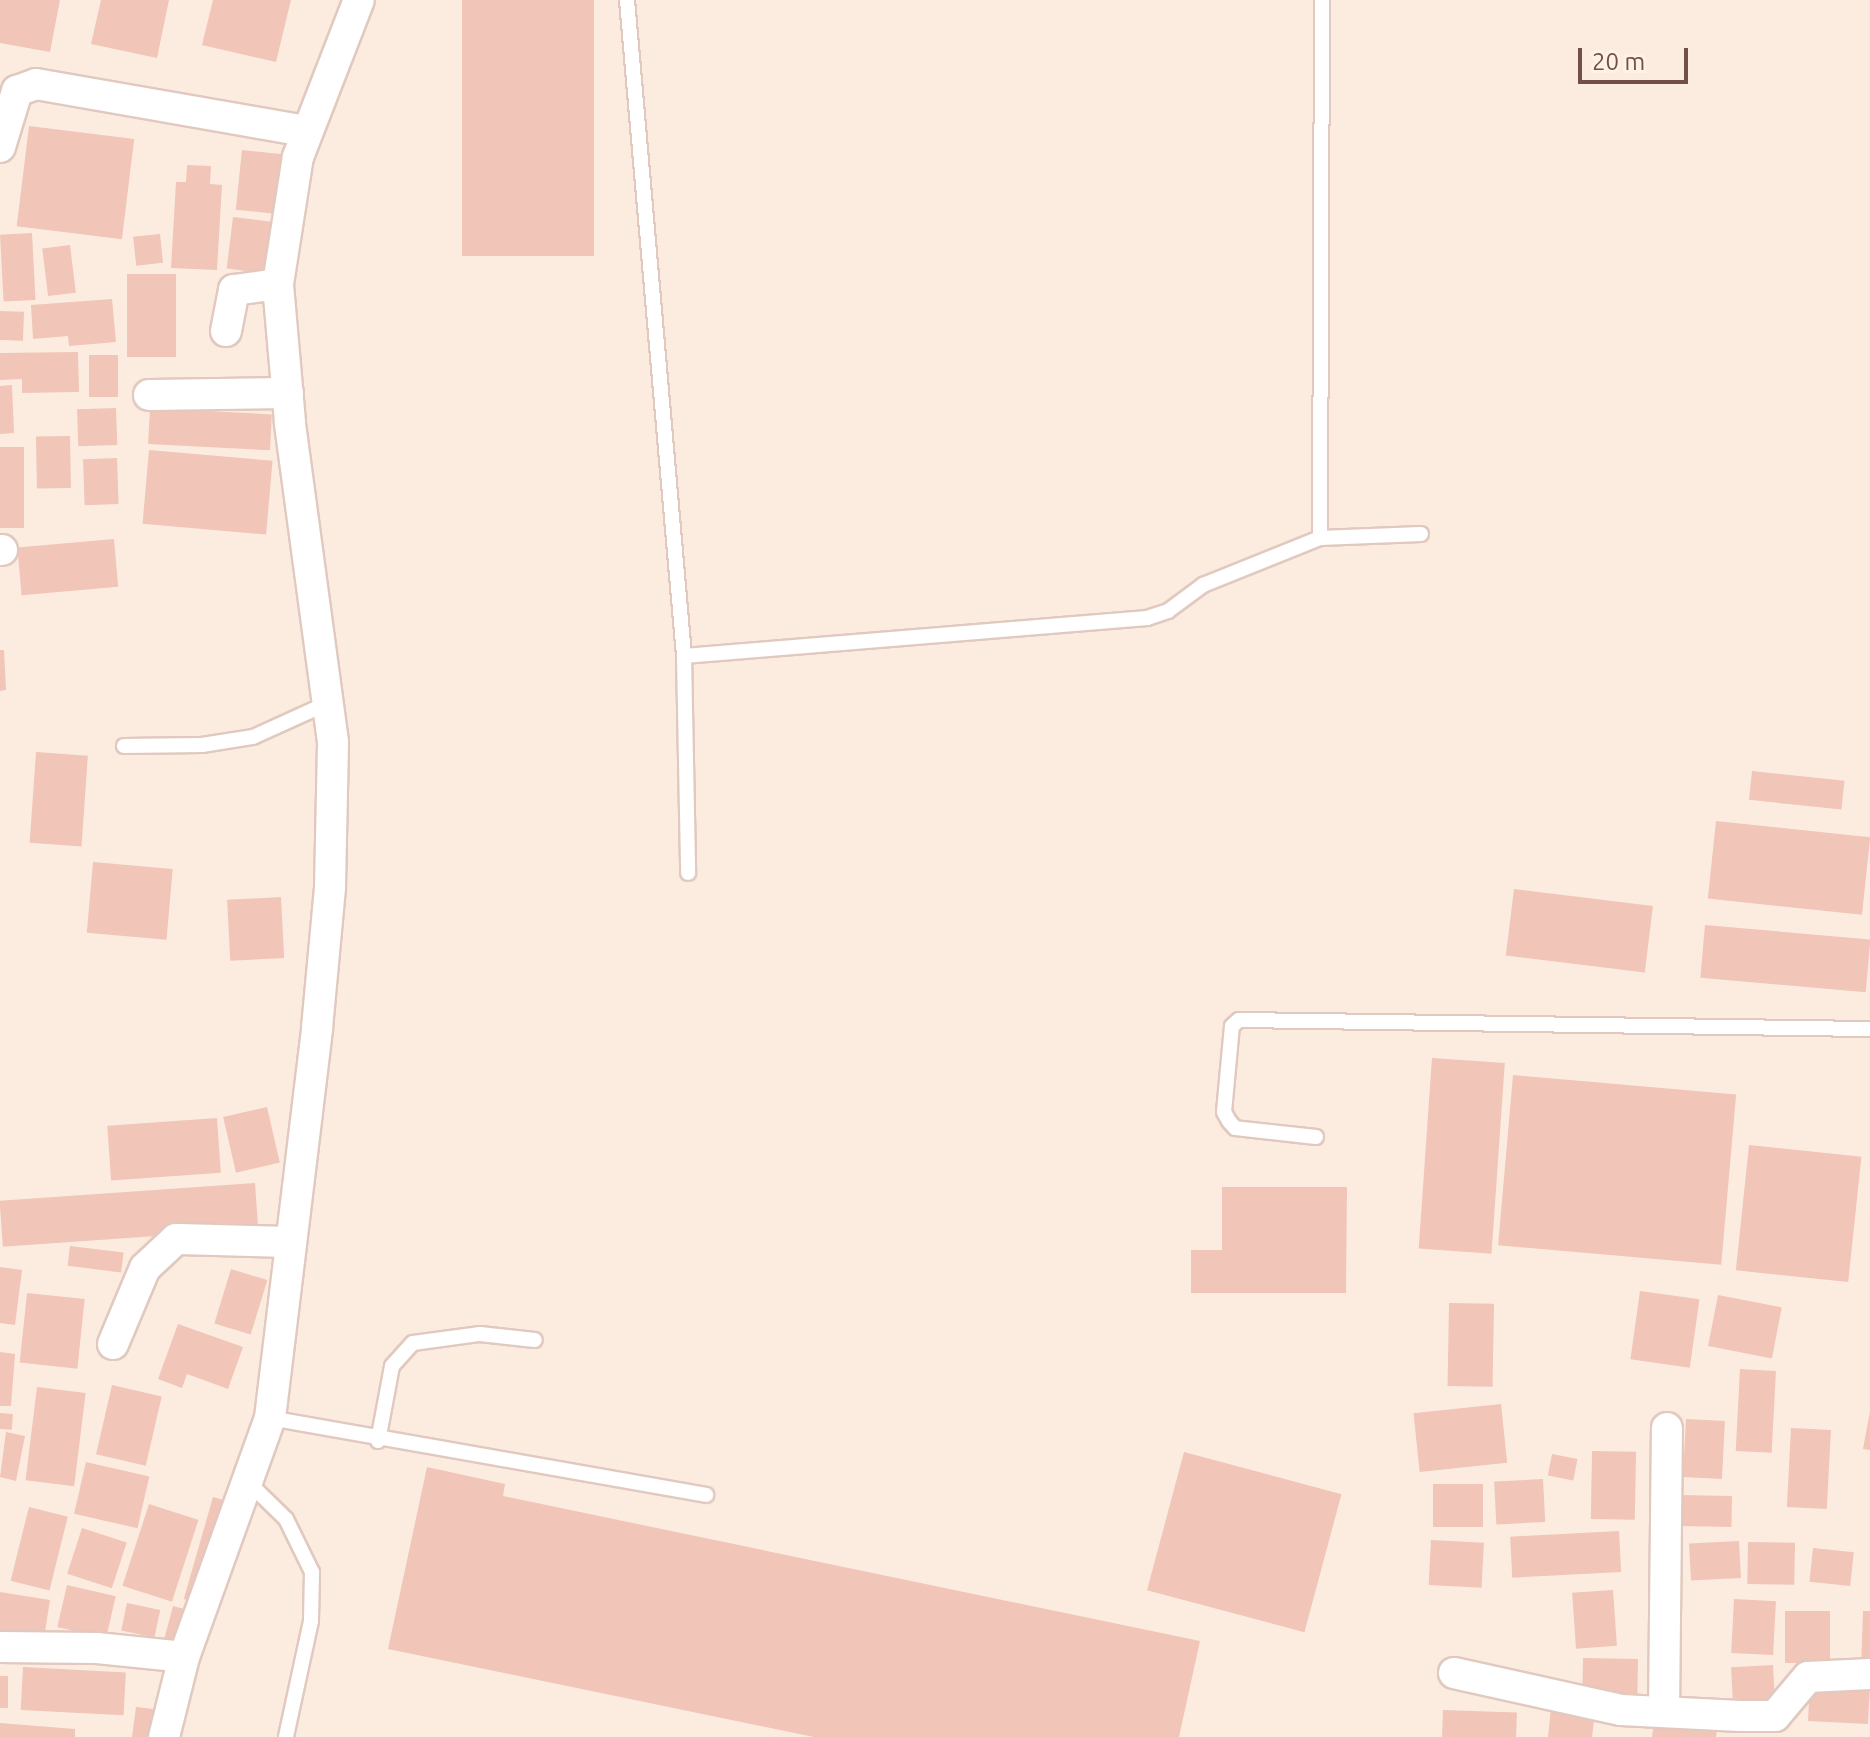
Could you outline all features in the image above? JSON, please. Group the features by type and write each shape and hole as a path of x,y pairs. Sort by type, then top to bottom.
{"street":[{"path":"164,1737 184,1657 270,1418 291,1242 330,887 330,702 288,393 278,284 306,131 359,0"},
{"path":"0,147 17,91 36,84 306,131"},
{"path":"226,331 234,290 278,284"},
{"path":"149,395 288,393"},
{"path":"113,1344 145,1268 176,1239 291,1242"},
{"path":"1664,1712 1667,1428"},
{"path":"0,1647 97,1648 184,1657"},
{"path":"1454,1673 1619,1724 1664,1712 1775,1716 1808,1677 1870,1674"}],"lane":[{"path":"627,0 684,656 688,873"},
{"path":"1320,538 1322,0"},
{"path":"684,656 1147,618 1168,611 1203,585 1320,538 1421,534"},
{"path":"124,746 202,745 253,737 330,702"},
{"path":"1316,1137 1235,1128 1229,1121 1224,1112 1232,1026 1239,1020 1870,1029"},
{"path":"378,1441 392,1366 413,1343 480,1334 535,1340"},
{"path":"270,1418 378,1441 706,1495"},
{"path":"248,1482 286,1519 312,1572 311,1621 286,1737"}],"building":[{"path":"0,0 60,0 50,52 0,43"},
{"path":"101,0 169,0 157,58 91,44"},
{"path":"213,0 291,0 276,62 202,45"},
{"path":"462,0 594,0 594,256 462,256"},
{"path":"29,126 134,139 122,239 17,226"},
{"path":"242,150 286,155 279,214 236,210"},
{"path":"187,165 211,166 210,184 222,185 217,270 171,268 176,182 186,182"},
{"path":"233,217 272,222 265,273 227,269"},
{"path":"32,233 36,300 4,302 0,235"},
{"path":"160,234 163,263 136,266 133,237"},
{"path":"70,245 76,293 48,296 42,248"},
{"path":"127,274 176,274 176,357 127,357"},
{"path":"112,299 116,342 69,346 68,336 33,339 31,305"},
{"path":"0,311 24,312 23,341 0,340"},
{"path":"78,352 79,392 22,393 22,379 0,380 0,353"},
{"path":"89,355 118,355 118,397 89,397"},
{"path":"12,385 14,433 0,434 0,386"},
{"path":"116,408 117,445 78,446 77,409"},
{"path":"150,408 272,414 270,450 148,444"},
{"path":"70,436 71,488 37,489 36,437"},
{"path":"0,447 24,447 24,528 0,528"},
{"path":"149,450 273,461 266,535 143,524"},
{"path":"117,458 119,504 85,505 83,459"},
{"path":"114,539 118,587 22,595 17,547"},
{"path":"0,650 4,650 6,690 0,691"},
{"path":"36,752 88,756 82,846 30,843"},
{"path":"1752,771 1844,781 1841,810 1749,800"},
{"path":"1716,821 1870,837 1862,915 1708,899"},
{"path":"93,862 173,869 167,940 87,933"},
{"path":"1514,889 1653,906 1645,973 1506,956"},
{"path":"281,897 284,958 230,961 227,900"},
{"path":"1705,925 1870,939 1866,992 1700,978"},
{"path":"1432,1058 1505,1063 1491,1254 1419,1249"},
{"path":"1513,1075 1736,1095 1721,1265 1498,1245"},
{"path":"267,1107 280,1163 236,1173 223,1117"},
{"path":"217,1118 221,1173 111,1181 107,1126"},
{"path":"1749,1145 1861,1157 1848,1282 1736,1270"},
{"path":"255,1183 258,1229 3,1247 0,1201"},
{"path":"1222,1187 1347,1187 1346,1293 1191,1293 1191,1250 1222,1250"},
{"path":"70,1246 124,1253 121,1272 68,1266"},
{"path":"0,1267 22,1270 15,1325 0,1323"},
{"path":"231,1269 267,1280 251,1335 214,1324"},
{"path":"1640,1291 1699,1299 1690,1368 1630,1359"},
{"path":"27,1293 85,1299 77,1369 20,1363"},
{"path":"1718,1295 1782,1307 1772,1358 1708,1346"},
{"path":"1449,1303 1494,1304 1493,1387 1448,1386"},
{"path":"178,1324 243,1347 228,1389 187,1374 182,1388 158,1379"},
{"path":"0,1352 15,1354 11,1406 0,1406"},
{"path":"1740,1369 1776,1371 1772,1453 1736,1451"},
{"path":"112,1385 162,1396 146,1466 96,1454"},
{"path":"37,1387 86,1393 74,1486 26,1480"},
{"path":"1501,1404 1507,1463 1420,1472 1413,1413"},
{"path":"1870,1411 1870,1450 1863,1449"},
{"path":"0,1413 13,1414 12,1430 0,1429"},
{"path":"1686,1419 1725,1421 1722,1479 1683,1477"},
{"path":"1791,1428 1831,1430 1827,1509 1787,1507"},
{"path":"6,1432 25,1436 16,1481 0,1477"},
{"path":"1592,1451 1636,1452 1635,1520 1591,1519"},
{"path":"1184,1452 1341,1494 1304,1632 1147,1590"},
{"path":"1552,1454 1578,1459 1573,1481 1548,1476"},
{"path":"86,1462 149,1477 137,1528 74,1514"},
{"path":"427,1467 505,1484 503,1496 1200,1641 1179,1737 814,1737 388,1649"},
{"path":"1543,1479 1545,1522 1496,1525 1494,1482"},
{"path":"1433,1484 1483,1484 1483,1527 1433,1527"},
{"path":"1680,1495 1732,1496 1731,1527 1679,1526"},
{"path":"213,1497 234,1503 205,1605 184,1599"},
{"path":"149,1504 198,1520 172,1602 122,1586"},
{"path":"29,1507 68,1517 49,1590 11,1581"},
{"path":"82,1528 127,1543 112,1588 67,1574"},
{"path":"1619,1531 1621,1572 1512,1578 1510,1537"},
{"path":"1431,1540 1484,1543 1482,1588 1429,1585"},
{"path":"1739,1541 1741,1578 1691,1581 1689,1544"},
{"path":"1748,1542 1795,1543 1794,1585 1747,1584"},
{"path":"1813,1548 1854,1552 1850,1586 1809,1582"},
{"path":"67,1585 116,1596 106,1638 57,1627"},
{"path":"1613,1590 1617,1646 1576,1649 1572,1593"},
{"path":"0,1592 50,1600 44,1638 0,1632"},
{"path":"1734,1599 1776,1601 1773,1655 1731,1653"},
{"path":"127,1603 160,1610 154,1637 121,1630"},
{"path":"173,1606 192,1611 183,1646 164,1641"},
{"path":"1785,1611 1830,1611 1830,1663 1785,1663"},
{"path":"1863,1611 1870,1611 1870,1669 1861,1669"},
{"path":"1583,1658 1638,1659 1637,1695 1582,1694"},
{"path":"1773,1665 1775,1706 1733,1708 1731,1667"},
{"path":"23,1667 126,1672 124,1715 21,1710"},
{"path":"0,1676 8,1676 8,1708 0,1708"},
{"path":"1810,1683 1870,1686 1868,1724 1808,1721"},
{"path":"136,1707 162,1710 158,1737 132,1737"},
{"path":"1551,1708 1595,1712 1592,1737 1548,1737"},
{"path":"1443,1710 1517,1713 1516,1737 1442,1737"},
{"path":"1654,1722 1717,1730 1716,1737 1652,1737"},
{"path":"0,1723 75,1729 75,1737 0,1737"}]}
